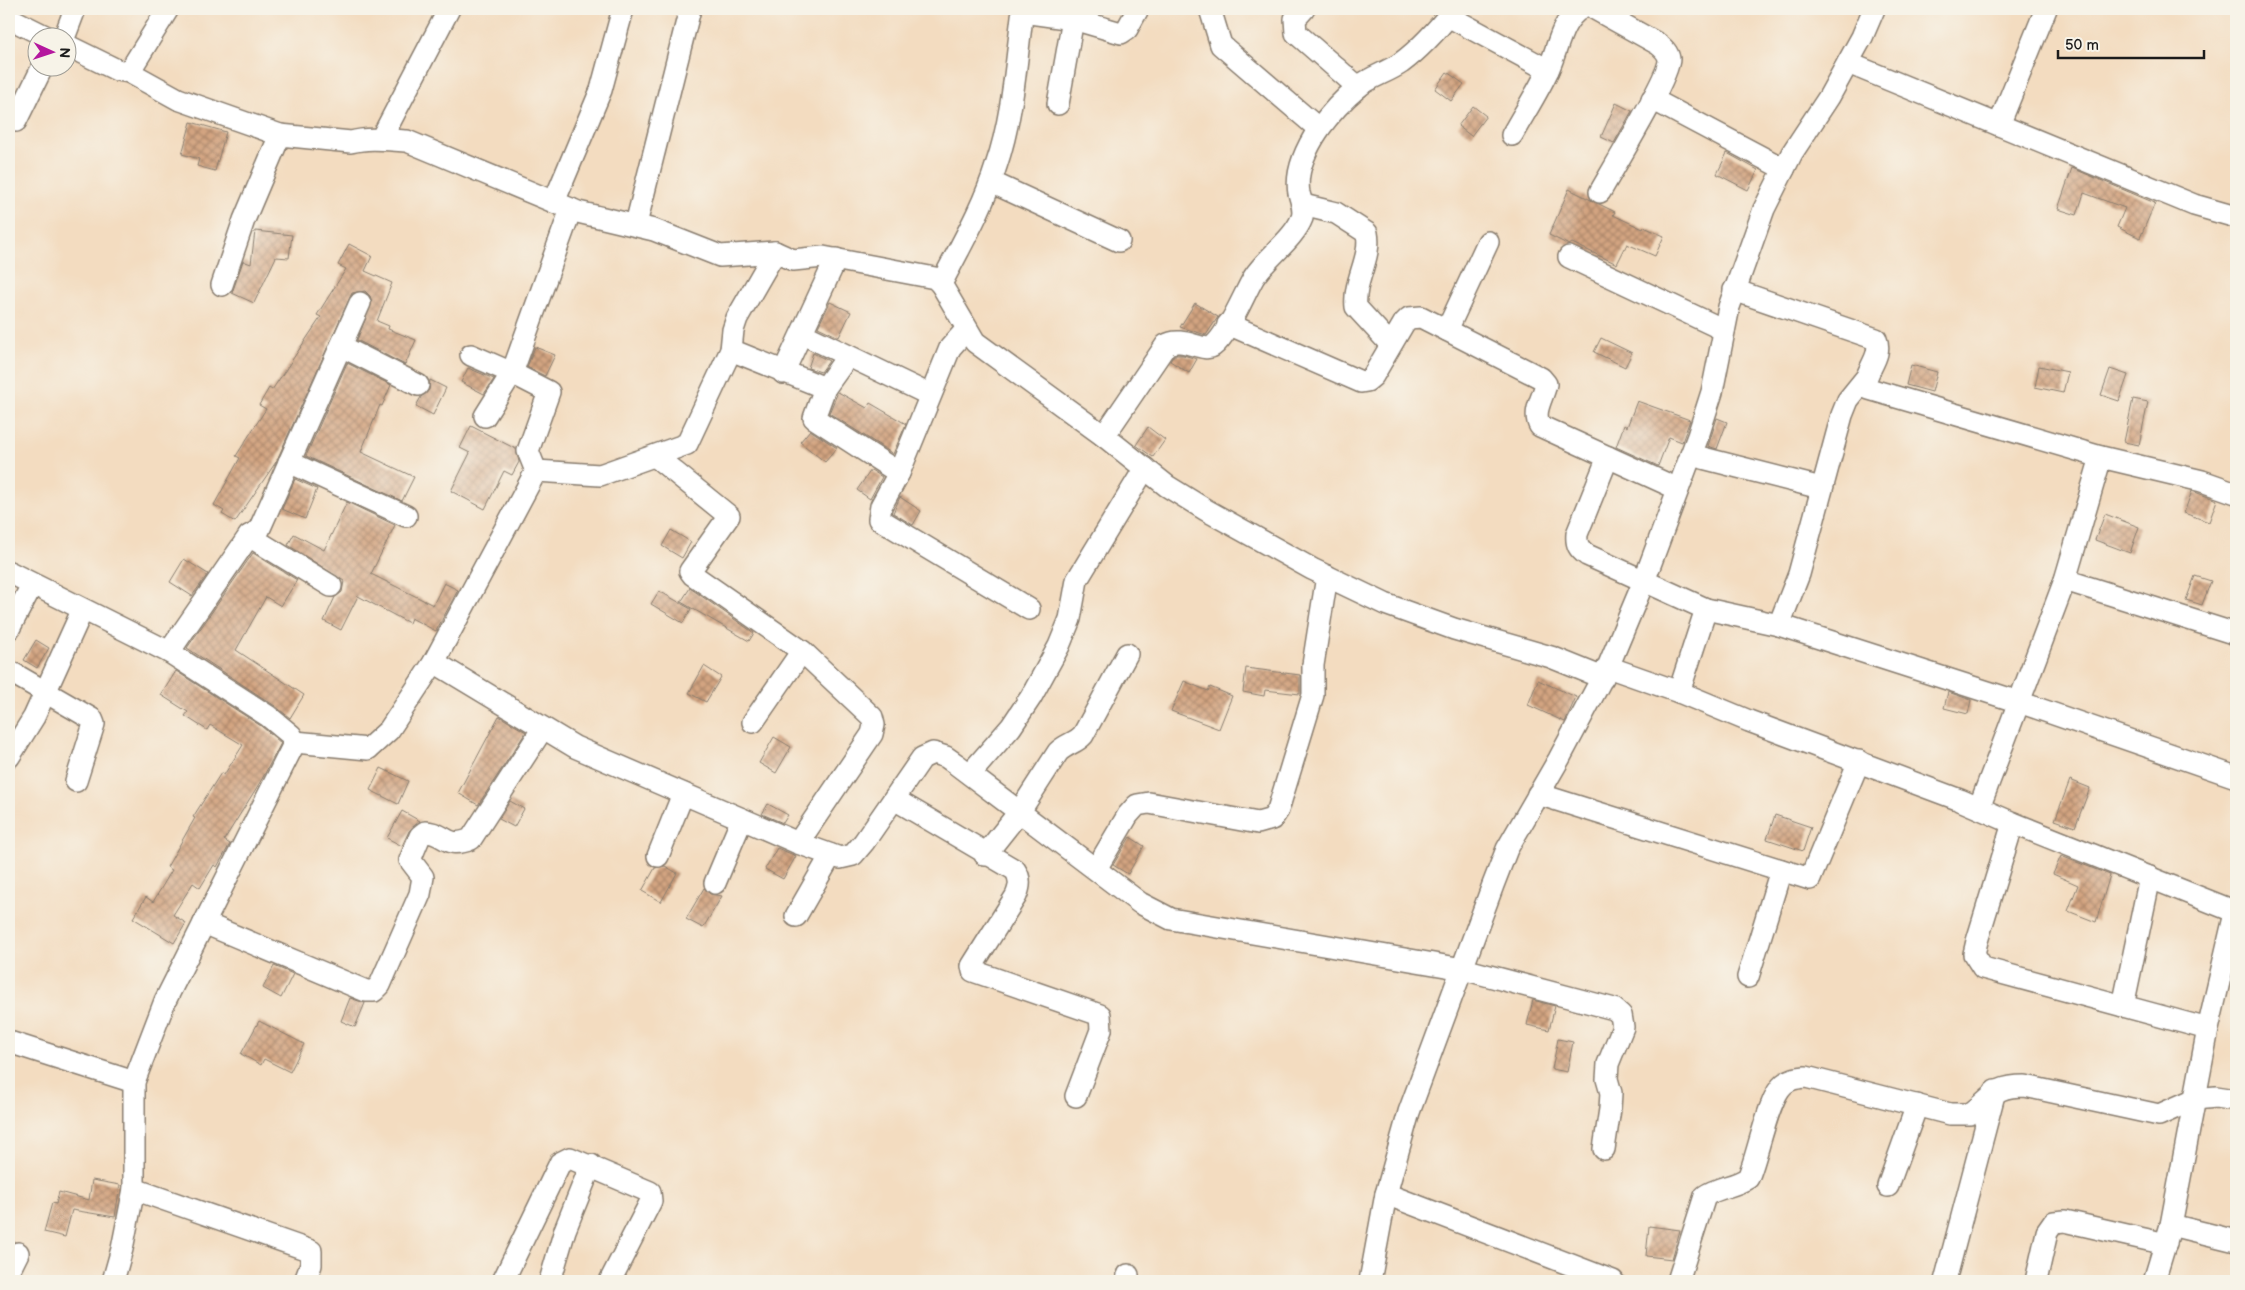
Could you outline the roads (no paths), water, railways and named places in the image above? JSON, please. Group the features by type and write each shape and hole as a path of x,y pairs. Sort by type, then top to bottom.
{"street":[{"path":"67,28 74,9"},
{"path":"129,72 168,9"},
{"path":"381,139 449,9"},
{"path":"485,416 512,373 562,206 601,90 623,9"},
{"path":"636,224 690,9"},
{"path":"941,284 980,209 997,165 1012,92 1023,10 1073,19 1121,33 1126,29 1138,9"},
{"path":"1304,9 1295,19 1296,33 1358,87"},
{"path":"1512,135 1548,70 1565,26 1573,14 1580,9"},
{"path":"1595,9 1658,44 1666,51 1669,60 1652,99 1600,192"},
{"path":"1370,1281 1386,1194 1409,1112 1507,850 1605,673 1644,581 1712,392 1734,290 1764,209 1784,169 1848,63 1874,9"},
{"path":"1999,125 2046,9"},
{"path":"1215,12 1221,45 1319,129"},
{"path":"1104,436 1166,345 1173,341 1182,341 1208,348 1213,346 1228,324 1254,277 1302,218 1303,205 1299,193 1298,177 1301,163 1319,129 1358,87 1400,64 1451,13 1548,70"},
{"path":"9,18 29,28"},
{"path":"1058,104 1073,19"},
{"path":"78,51 117,70 129,72 178,99 280,135 350,142 361,139 407,141 562,206 598,218 636,224 720,256 775,252 793,260 823,257 935,278 941,284 966,330 975,342 1104,436 1167,486 1223,520 1327,576 1406,613 1454,629 1514,644 1605,673 1679,692 1749,721 1859,761 2150,877 2235,921 2208,1029 2169,1235 2154,1281"},
{"path":"1848,63 2194,205 2236,217"},
{"path":"16,121 37,78"},
{"path":"1652,99 1784,169"},
{"path":"222,285 244,220 280,135"},
{"path":"991,182 1119,241"},
{"path":"1303,205 1336,213 1367,233 1370,245 1357,282 1356,307 1390,344"},
{"path":"1447,330 1488,242"},
{"path":"536,471 600,474 688,444 732,350 732,330 737,318 775,252"},
{"path":"1569,256 1724,330"},
{"path":"783,373 803,334 836,259"},
{"path":"1734,290 1876,339 1878,352 1865,379 1848,400 1842,414 1799,574 1779,625"},
{"path":"169,652 250,536 259,530 360,303"},
{"path":"1228,324 1361,382 1367,381 1373,376 1404,323 1415,316 1535,373 1546,384 1537,411 1537,420 1540,426 1678,488"},
{"path":"966,330 950,348 898,472 881,506 879,519 1029,609"},
{"path":"803,334 930,396"},
{"path":"340,346 418,385"},
{"path":"732,350 783,373 825,388"},
{"path":"295,742 368,749 389,730 434,662 536,471 528,451 549,392 471,355"},
{"path":"848,356 825,388 814,418 898,472"},
{"path":"1865,379 1865,385 1869,389 2101,457 2202,481 2236,493"},
{"path":"1690,455 1821,488"},
{"path":"655,456 729,516 690,570 693,576 802,651 872,717 874,725 872,734 798,842"},
{"path":"1608,457 1577,534 1576,542 1579,549 1587,555 1706,609 1779,625 2019,702 2236,777"},
{"path":"1978,808 2065,580 2101,457"},
{"path":"289,462 406,516"},
{"path":"970,774 1011,727 1031,697 1059,646 1070,619 1077,580 1145,468"},
{"path":"250,536 332,586"},
{"path":"9,572 82,611 169,652 268,716 291,735 295,742"},
{"path":"1096,869 1128,815 1137,805 1149,804 1258,823 1272,819 1278,810 1313,695 1314,665 1327,576"},
{"path":"2065,580 2236,634"},
{"path":"9,629 32,584"},
{"path":"1679,692 1706,609"},
{"path":"9,757 16,729 44,694 82,611"},
{"path":"753,722 802,651"},
{"path":"985,855 1020,811 1058,752 1064,746 1078,740 1083,735 1127,654"},
{"path":"434,662 575,747 742,819 840,858 853,855 922,758 933,753 946,757 970,774 1140,903 1171,919 1463,969 1614,1009 1621,1015 1623,1027 1608,1064 1607,1079 1611,1093 1604,1149"},
{"path":"9,671 44,694 92,719 94,724 76,781"},
{"path":"204,923 366,991 374,991 380,985 420,894 423,877 410,860 420,836 424,832 431,832 449,842 459,844 471,839 543,728"},
{"path":"113,1281 134,1189 134,1082 165,1001 295,742"},
{"path":"1538,794 1810,880 1859,761"},
{"path":"658,856 683,794"},
{"path":"894,799 985,855 1015,870 1020,883 1016,896 972,966 974,971 1100,1015 1101,1030 1076,1096"},
{"path":"715,883 742,819"},
{"path":"2013,823 1974,954 1983,968 2208,1029"},
{"path":"796,916 831,855"},
{"path":"1748,977 1780,870"},
{"path":"2123,1006 2150,877"},
{"path":"9,1042 134,1082"},
{"path":"1678,1281 1705,1196 1715,1189 1736,1185 1748,1178 1774,1100 1782,1085 1792,1078 1806,1077 1950,1114 1970,1114 1995,1091 2010,1086 2025,1086 2159,1115 2194,1099 2216,1097 2236,1100"},
{"path":"1945,1281 1995,1091"},
{"path":"1888,1186 1917,1105"},
{"path":"503,1281 560,1164 570,1158 591,1165 650,1192 651,1202 610,1281"},
{"path":"550,1281 566,1230 591,1165"},
{"path":"134,1189 310,1251 311,1265 305,1281"},
{"path":"1386,1194 1586,1277 1613,1281"},
{"path":"2036,1281 2047,1232 2054,1222 2065,1221 2169,1235 2236,1241"}]}
